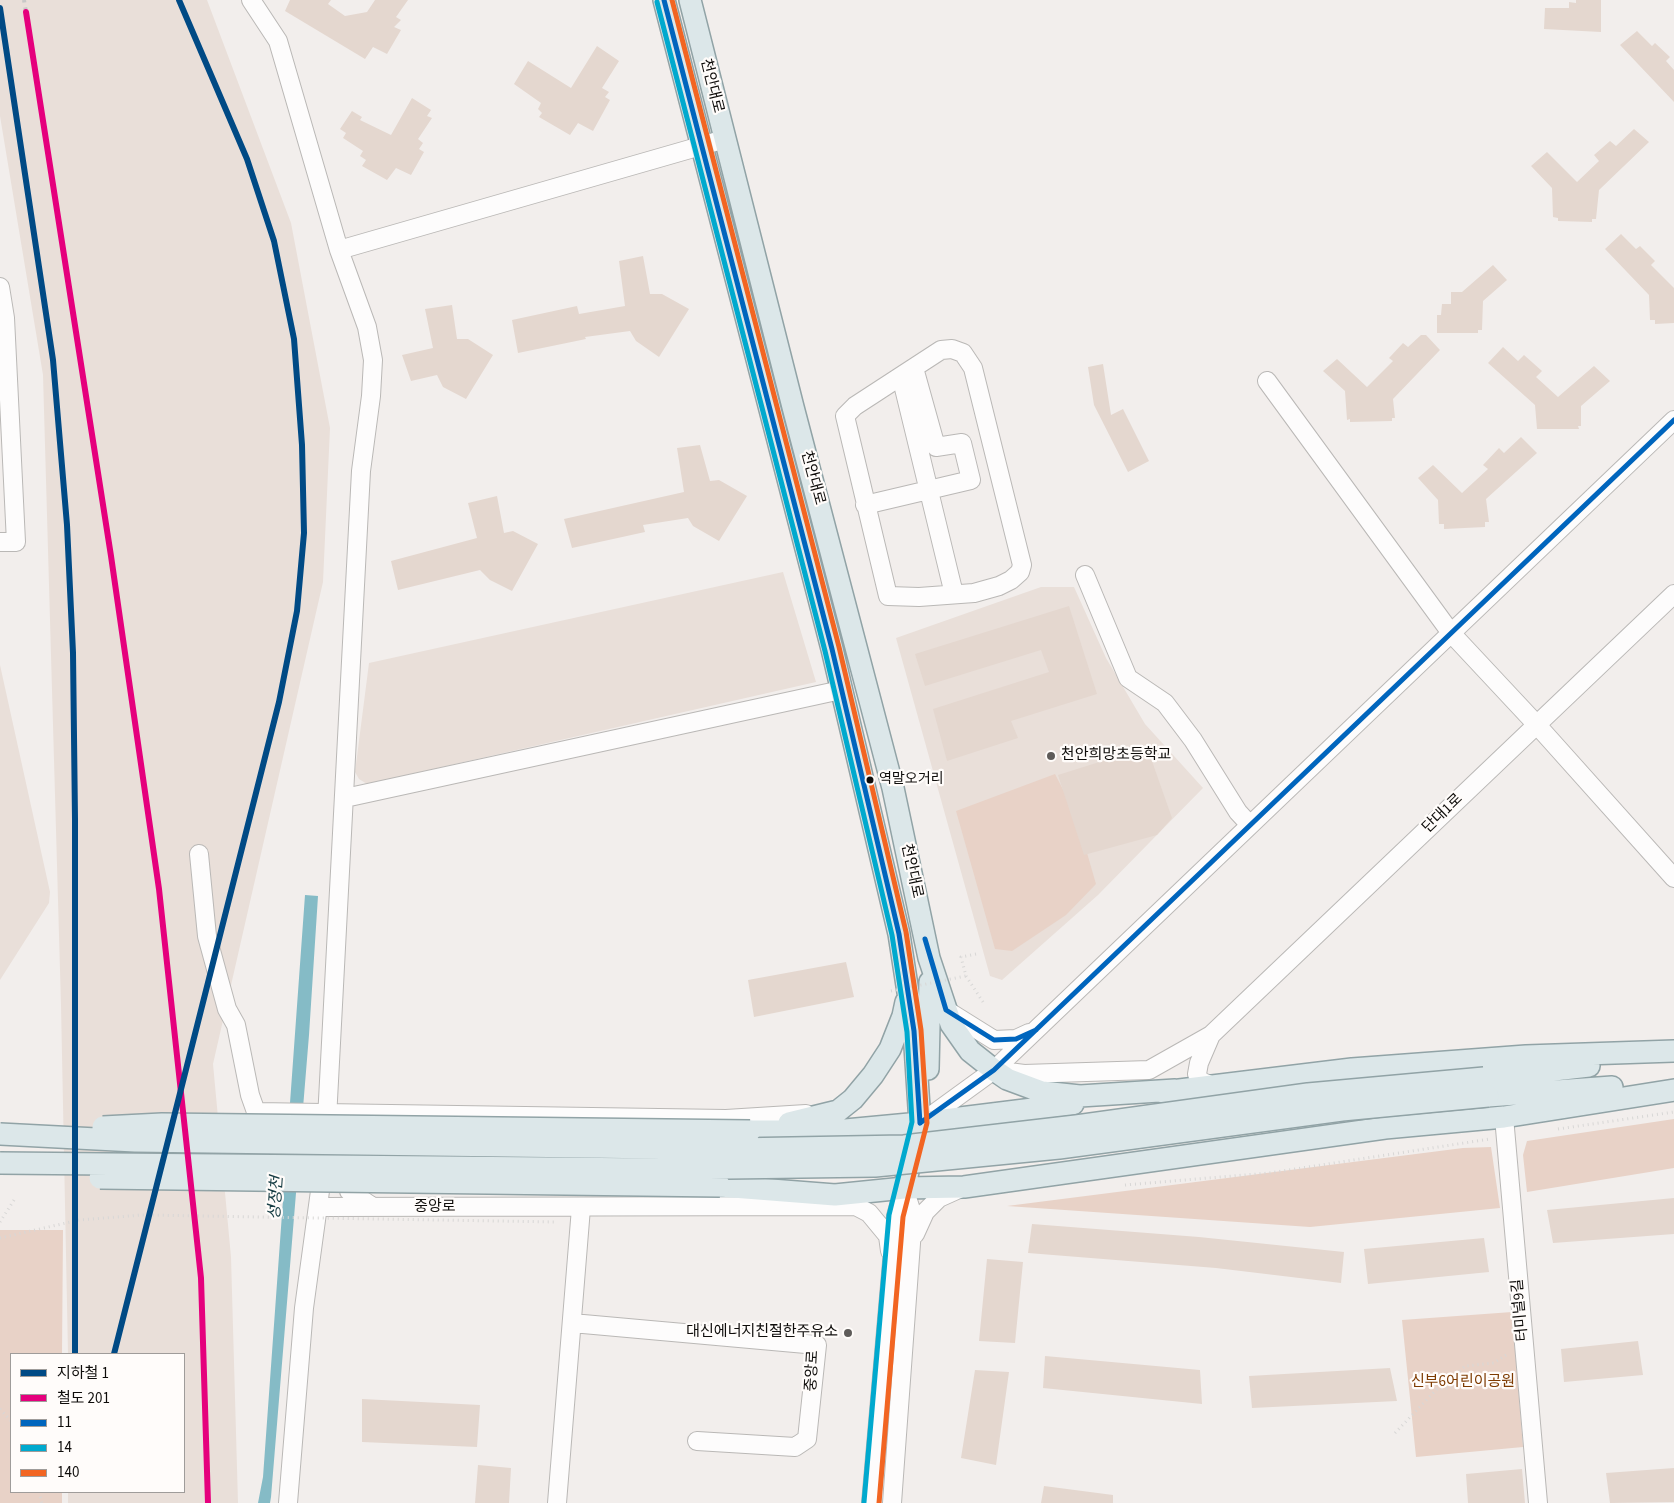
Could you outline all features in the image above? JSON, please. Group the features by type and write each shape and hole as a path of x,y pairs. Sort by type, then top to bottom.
{"main road":[{"name":"천안대로","path":"664,0 842,690 899,934 899,990 914,1031 920,1123 904,1188"},
{"name":"천안대로","path":"690,0 893,788 929,958"},
{"path":"929,958 951,1024 970,1051 1007,1079 1042,1092 1080,1096 1175,1090"},
{"path":"920,1123 928,1066 931,1013 929,958"},
{"path":"750,1131 838,1111 873,1075 890,1048 903,1016 899,990"},
{"path":"0,1134 162,1124 835,1131 920,1123 1352,1069 1526,1056 1674,1052"},
{"path":"0,1163 654,1169 876,1166 1060,1148 1342,1110 1674,1058"},
{"path":"0,1134 135,1141 697,1148 904,1146 1076,1126 1308,1094 1486,1087 1584,1090 1674,1080"},
{"path":"0,1174 77,1178 720,1186 835,1195 904,1188 964,1187 1385,1128 1505,1126 1674,1090"}],"street":[{"path":"251,0 278,41 339,250 367,326 373,360 371,396 361,471 328,1114 319,1207 304,1308 288,1503"},
{"path":"339,250 725,139"},
{"path":"0,287 5,318 8,542"},
{"path":"952,349 962,352 973,368 1022,565 1020,572 999,586 974,593 888,596 865,505 845,416 855,406 905,369 941,350 952,349"},
{"path":"905,369 929,489 954,594"},
{"path":"865,505 972,480 962,443 936,447 905,369"},
{"path":"1267,381 1450,633 1537,725 1674,878"},
{"path":"920,1123 994,1070 1674,420"},
{"path":"1085,575 1128,678 1165,703 1193,740 1238,812 1250,826"},
{"name":"단대1로","path":"1211,1035 1674,594"},
{"path":"345,798 842,690"},
{"path":"199,854 207,936 228,1009 236,1025 250,1095 256,1112 726,1120 838,1111"},
{"path":"946,1010 994,1040 1016,1039 1036,1030"},
{"path":"994,1070 1024,1074 1149,1070 1211,1035"},
{"path":"1211,1035 1199,1063 1197,1074 1200,1081 1213,1086"},
{"path":"328,1114 343,1155 349,1191 372,1208"},
{"path":"343,1155 348,1134 375,1114"},
{"name":"터미널9길","path":"1505,1126 1538,1503"},
{"path":"0,1134 0,1149"},
{"path":"911,1244 924,1212 939,1198 964,1187"},
{"path":"892,1503 913,1216 904,1188"},
{"path":"871,1503 896,1216 904,1188"},
{"path":"835,1195 869,1213 888,1236 892,1275"},
{"name":"중앙로","path":"319,1207 856,1206"},
{"path":"557,1503 581,1208"},
{"name":"중앙로","path":"572,1323 817,1345 807,1439 795,1447 697,1441"}],"path":[{"path":"976,954 961,957 966,976 983,1002"},
{"path":"899,990 966,976"},
{"path":"1555,1129 1674,1112"},
{"path":"1116,1185 1269,1173 1505,1126"},
{"path":"0,1222 14,1200"},
{"path":"0,1238 79,1220 142,1215 556,1222"},
{"path":"1395,1432 1437,1389 1460,1387 1459,1372 1466,1366 1494,1363 1508,1353 1525,1353"},
{"path":"0,1409 10,1420"}],"shaded area":[{"path":"0,0 207,0 291,223 330,428 323,582 213,1064 231,1257 238,1503 68,1503 68,1493 185,1493 185,1353 68,1353 61,1005 43,375 0,116"},
{"path":"783,572 816,682 367,784 359,779 355,772 369,663"},
{"name":"천안희망초등학교","path":"1041,587 1074,587 1106,658 1145,724 1203,788 1098,895 1002,980 990,976 896,638"},
{"path":"0,665 50,892 49,903 0,980"}],"green space":[{"path":"1055,774 1076,815 1096,884 1066,915 1012,951 995,949 956,811"},
{"path":"1674,1119 1674,1168 1527,1192 1523,1155 1527,1141"},
{"path":"1491,1147 1500,1208 1310,1227 1007,1206 1463,1148"},
{"path":"0,1230 63,1230 62,1353 10,1353 10,1493 62,1493 62,1503 0,1503"},
{"name":"신부6어린이공원","path":"1512,1312 1523,1447 1416,1457 1402,1320"}],"water":[{"path":"305,895 318,896 309,1035 271,1497 270,1503 258,1503 263,1477"}],"building":[{"path":"290,0 331,0 328,4 345,16 367,12 375,0 408,0 396,17 401,20 394,27 401,30 387,54 373,47 365,59 285,11"},
{"path":"1576,0 1601,0 1601,32 1544,29 1545,8 1569,8 1569,2 1576,3"},
{"path":"1637,31 1652,46 1655,43 1670,57 1666,61 1674,70 1674,102 1620,45"},
{"path":"597,46 619,61 602,88 609,92 605,97 610,100 593,131 578,123 570,135 539,117 542,113 538,109 541,103 514,84 528,61 571,88"},
{"path":"412,98 431,110 427,116 432,118 418,139 423,143 419,149 424,152 411,175 396,168 387,180 362,166 366,160 360,156 363,151 343,138 346,133 340,129 352,111 362,117 360,120 391,135"},
{"path":"1634,129 1649,142 1599,190 1596,219 1592,219 1592,222 1558,221 1558,218 1553,217 1552,188 1531,166 1547,152 1577,182 1599,161 1594,155 1610,141 1616,146"},
{"path":"1621,234 1636,249 1640,246 1655,261 1651,265 1674,288 1674,323 1655,324 1655,320 1650,320 1649,295 1605,249"},
{"path":"643,256 650,294 662,294 689,309 659,357 636,341 630,331 585,337 586,339 518,353 512,320 577,306 579,314 625,306 619,261"},
{"path":"1493,265 1507,280 1483,301 1482,330 1478,330 1478,333 1437,333 1437,315 1441,315 1442,304 1451,304 1451,292 1462,292"},
{"path":"452,305 457,339 468,339 493,355 466,399 443,387 437,375 411,381 402,355 433,348 425,309"},
{"path":"1421,335 1426,335 1440,350 1393,399 1395,418 1392,418 1392,421 1350,422 1350,419 1347,420 1345,391 1323,371 1337,359 1367,387 1393,361 1389,358 1403,343 1408,347"},
{"path":"1503,347 1518,361 1524,355 1542,371 1536,377 1558,397 1594,366 1610,381 1581,406 1581,426 1578,426 1579,429 1537,429 1535,405 1488,363"},
{"path":"1103,364 1111,415 1123,409 1149,461 1128,472 1094,405 1088,367"},
{"path":"1521,437 1537,453 1486,499 1489,522 1485,522 1485,527 1444,529 1444,524 1439,524 1438,500 1418,478 1433,465 1462,493 1488,469 1483,465 1499,448 1504,453"},
{"path":"700,445 710,481 719,480 747,496 719,541 693,526 688,518 643,525 645,532 572,548 564,519 684,492 677,448"},
{"path":"497,496 504,533 513,531 538,544 512,591 490,580 480,570 398,590 391,561 477,538 468,503"},
{"path":"1069,606 1097,694 1011,721 1018,738 947,761 933,709 1049,672 1041,650 925,686 915,654"},
{"path":"1147,747 1172,818 1157,835 1084,855 1058,775"},
{"path":"846,962 854,997 754,1017 748,980"},
{"path":"1674,1198 1674,1234 1553,1243 1547,1210"},
{"path":"1032,1224 1199,1237 1344,1252 1341,1283 1216,1268 1028,1253"},
{"path":"1484,1238 1489,1272 1368,1284 1364,1249"},
{"path":"987,1259 1023,1262 1015,1343 979,1341"},
{"path":"1638,1341 1643,1375 1564,1382 1561,1349"},
{"path":"1045,1356 1200,1370 1202,1404 1043,1388"},
{"path":"1390,1368 1397,1401 1252,1408 1249,1376"},
{"path":"975,1370 1009,1372 996,1465 961,1458"},
{"path":"362,1399 480,1405 477,1447 362,1442"},
{"path":"478,1465 511,1468 509,1503 475,1503"},
{"path":"1674,1468 1674,1502 1610,1503 1606,1473"},
{"path":"1522,1469 1525,1503 1468,1503 1466,1474"},
{"path":"1044,1486 1113,1495 1113,1503 1041,1503"}],"railway":[{"path":"24,0 26,12"}],"metro line":[{"name":"1","path":"114,1353 279,702 297,611 304,533 302,445 294,339 274,241 247,159 179,0"},
{"name":"1","path":"0,8 53,360 67,525 73,653 75,819 75,1353"}],"rail line":[{"name":"201","path":"26,12 111,556 159,889 201,1278 208,1503"}],"transit line":[{"name":"11","path":"664,0 832,649 899,934 914,1031 920,1123"},
{"name":"140","path":"672,0 839,647 906,932 921,1030 927,1123 903,1217 879,1503"},
{"name":"14","path":"657,2 825,651 892,935 907,1032 912,1122 889,1215 864,1502"},
{"name":"11","path":"920,1123 994,1070 1674,420"},
{"name":"11","path":"925,939 946,1010 994,1040 1016,1039 1036,1030"}],"place":[{"name":"천안희망초등학교","path":"1051,756"},
{"name":"역말오거리","path":"870,780"},
{"name":"대신에너지친절한주유소","path":"848,1333"}],"water label":[{"name":"성정천","path":"277,1198"}]}
